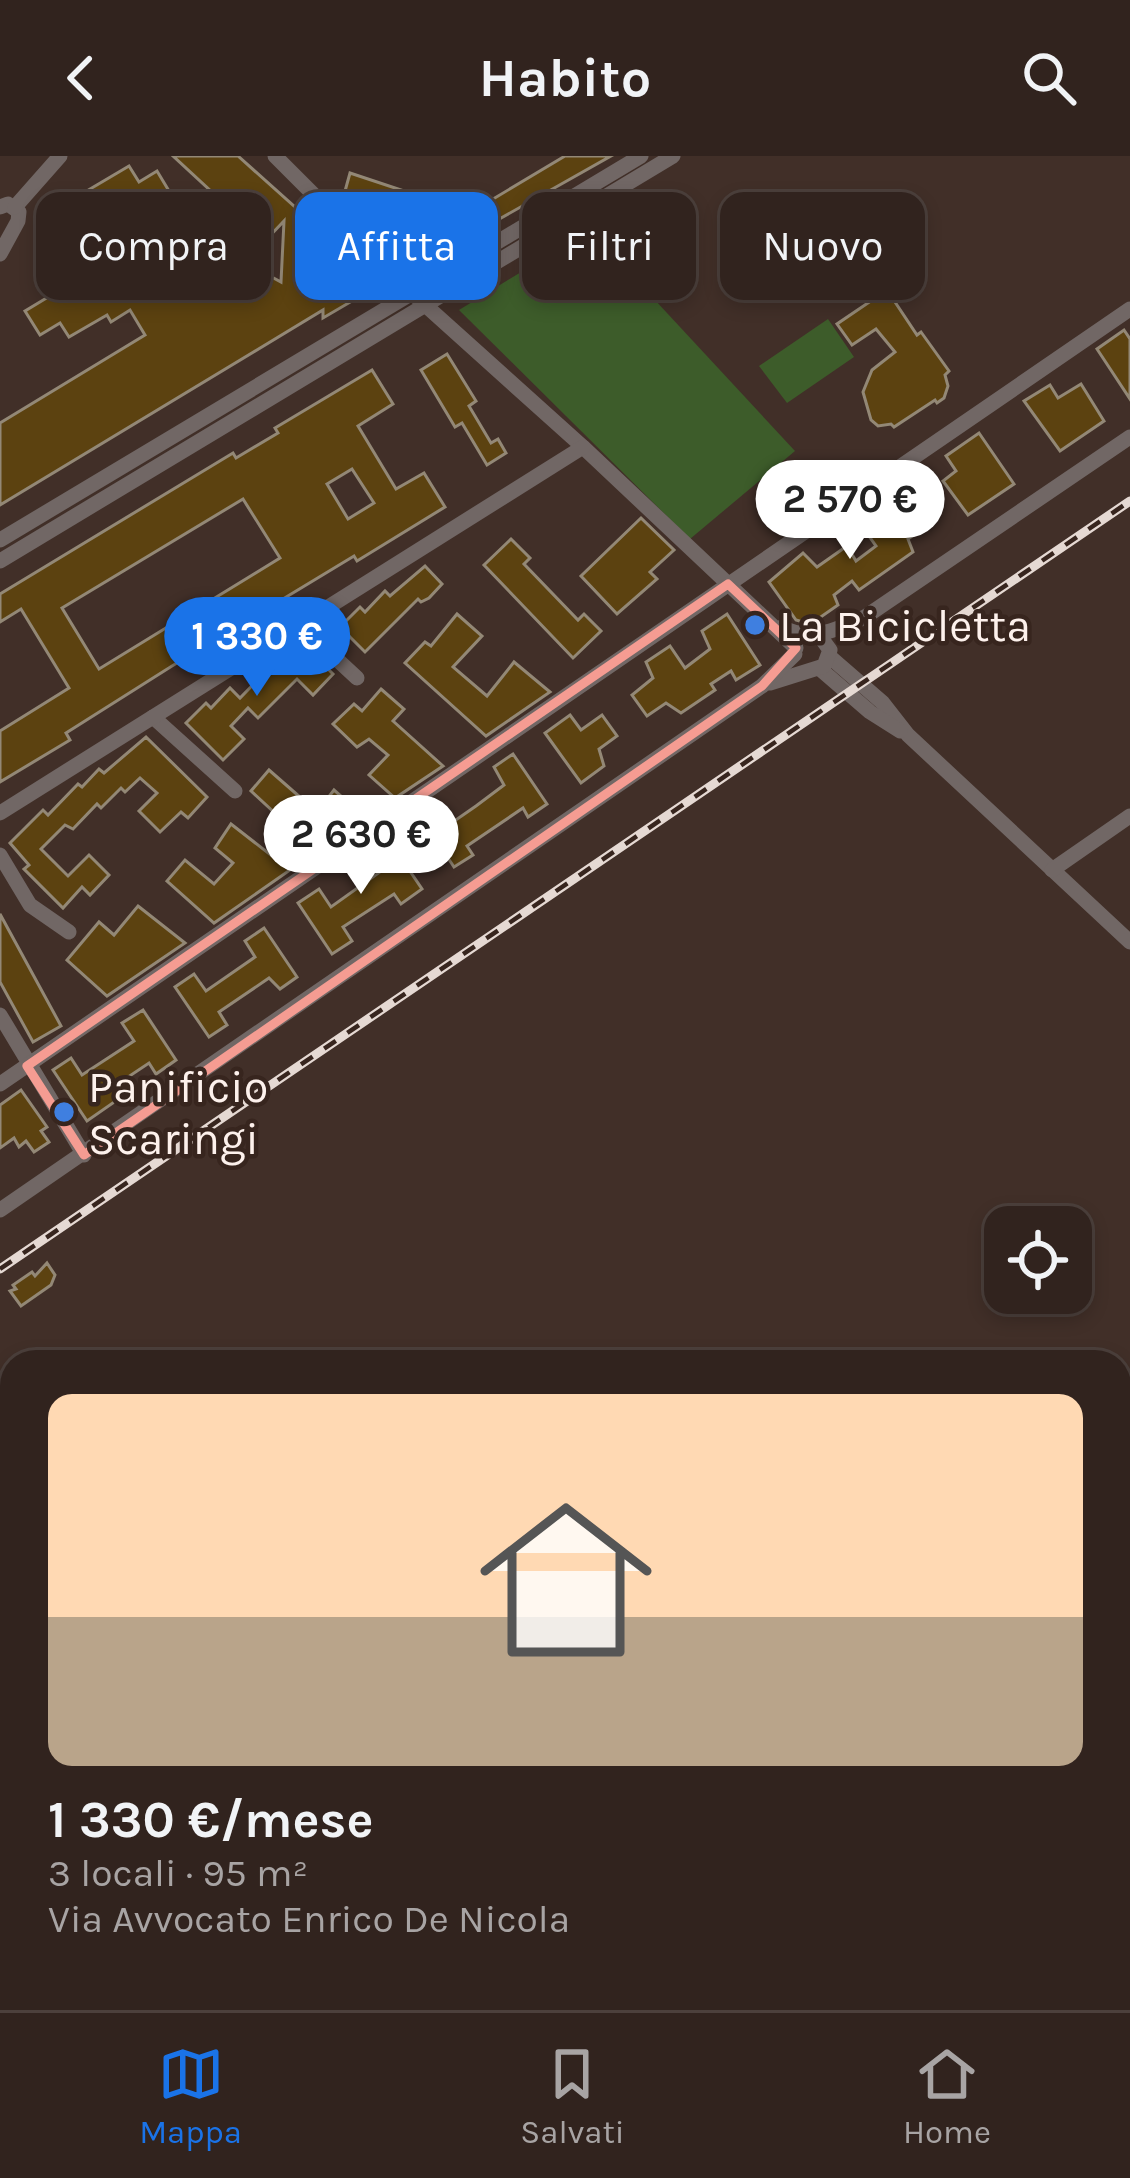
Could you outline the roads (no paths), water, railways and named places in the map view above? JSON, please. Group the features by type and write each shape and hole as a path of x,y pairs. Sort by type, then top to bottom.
{"street":[{"path":"0,254 18,221 7,207 60,156"},
{"path":"274,156 310,192"},
{"path":"498,249 641,156"},
{"path":"498,256 673,156"},
{"path":"420,300 728,584 813,652 870,712 908,735 1130,942"},
{"path":"0,540 420,300"},
{"path":"0,561 420,300"},
{"path":"0,1084 1130,309"},
{"path":"0,1210 1130,436"},
{"path":"0,813 583,447"},
{"path":"301,625 357,679"},
{"path":"153,717 235,791"},
{"path":"1052,870 1130,816"},
{"path":"0,855 31,905 69,932"},
{"path":"0,1015 84,1155"}],"railway":[{"path":"0,1269 1130,501"}],"place":[{"name":"La Bicicletta","path":"755,625"},
{"name":"Panificio Scaringi","path":"64,1112"}]}
